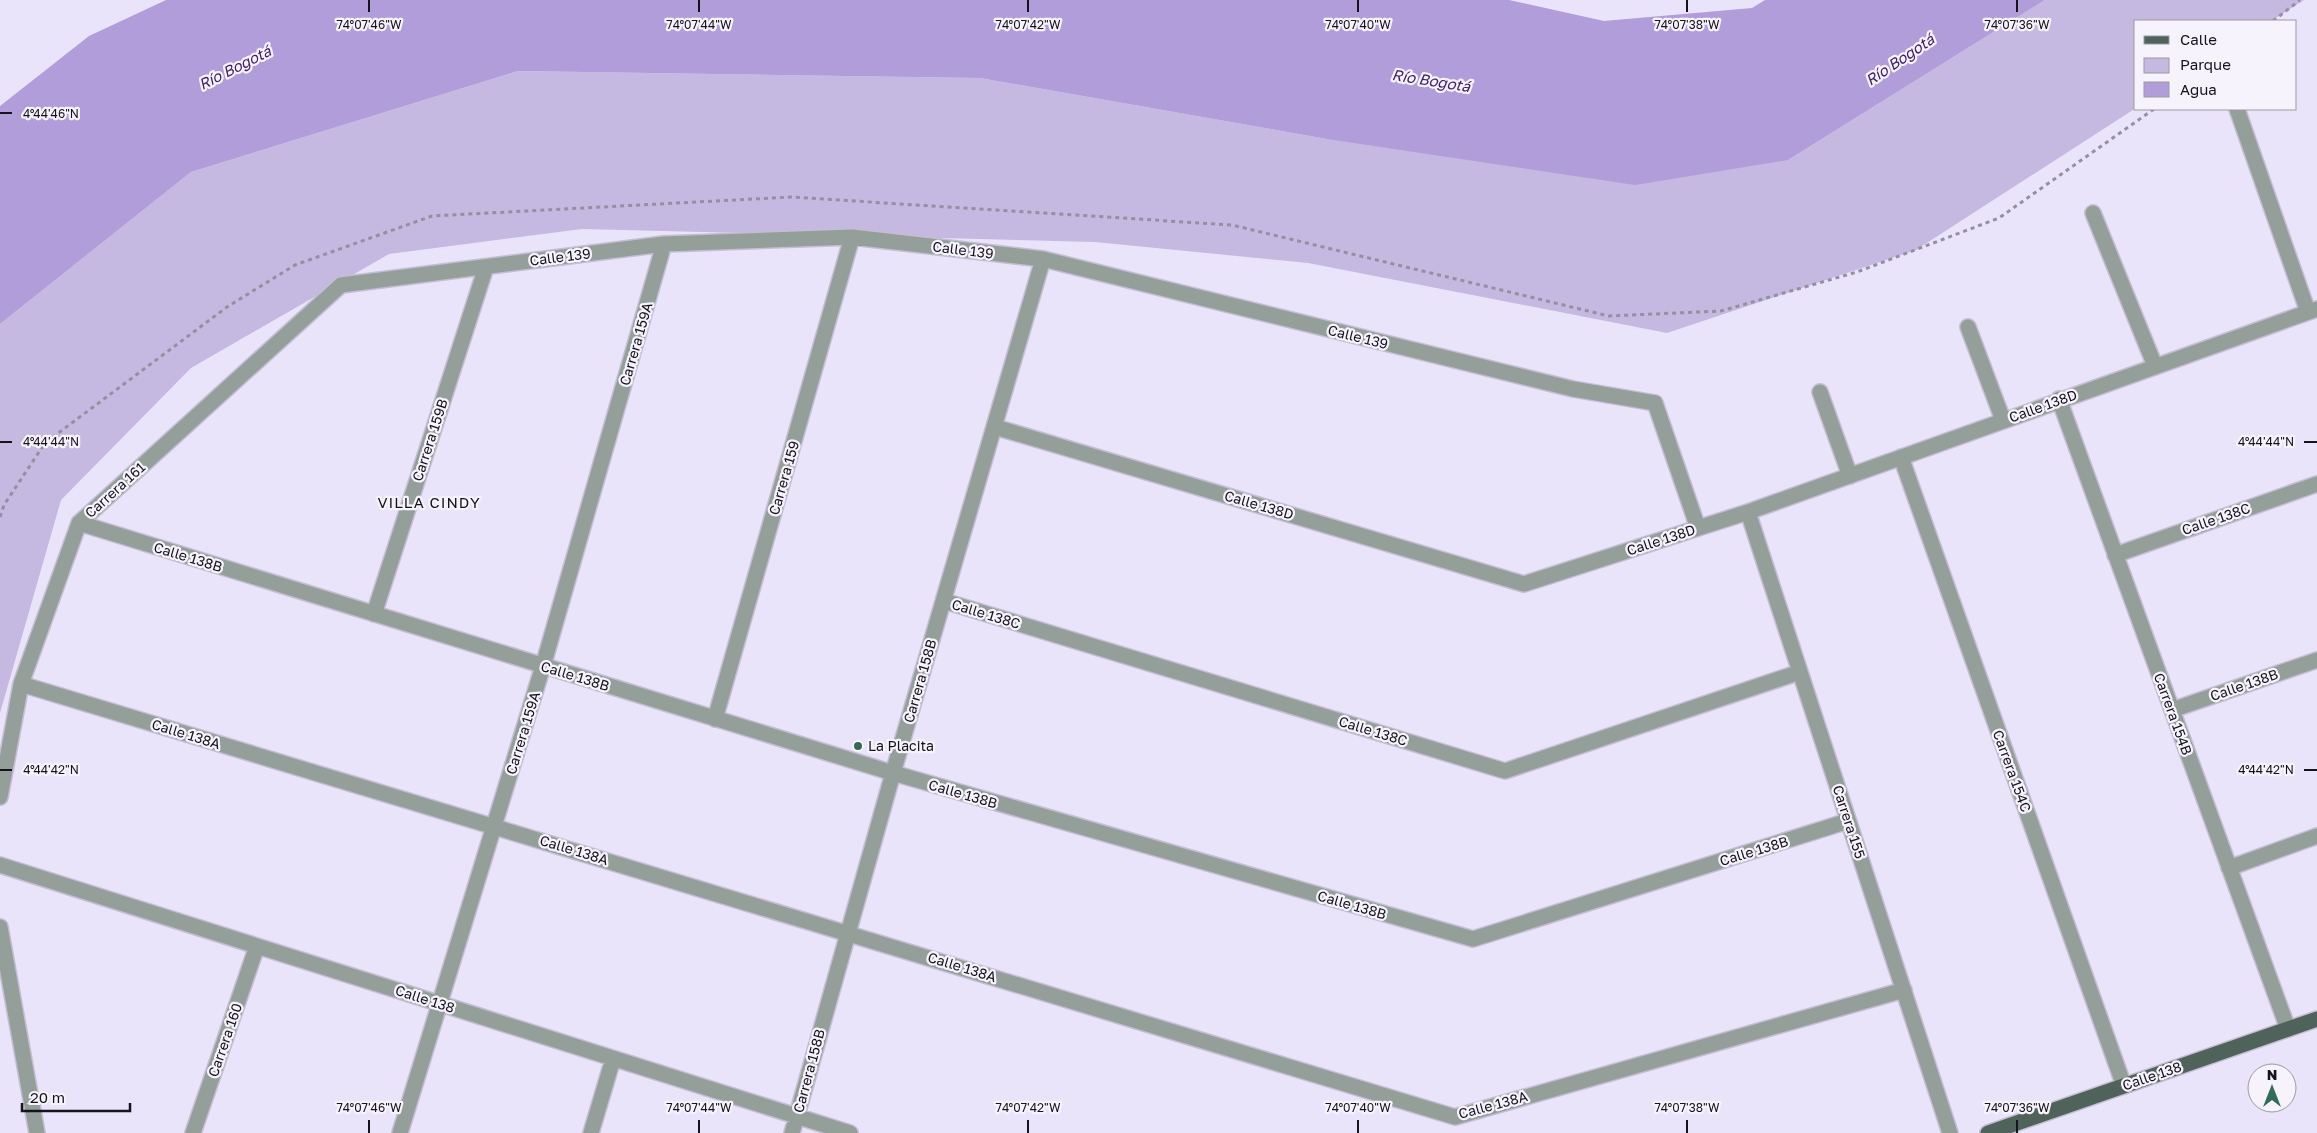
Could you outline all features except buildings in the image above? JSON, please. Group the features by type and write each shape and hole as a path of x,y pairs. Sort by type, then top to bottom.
{"main road":[{"name":"Calle 138","path":"1988,1133 2317,1020"}],"street":[{"path":"2237,110 2312,311"},
{"path":"2093,213 2155,366"},
{"name":"Calle 139","path":"341,285 664,244 852,237 1043,259 1573,389 1655,403 1698,528"},
{"name":"Carrera 159","path":"715,719 852,237"},
{"name":"Carrera 159A","path":"400,1133 438,1003 543,666 664,244"},
{"name":"Carrera 158B","path":"792,1133 893,774 1043,259"},
{"name":"Carrera 159B","path":"374,614 486,267"},
{"name":"Carrera 161","path":"0,797 21,684 79,524 341,285"},
{"name":"Calle 138D","path":"995,427 1524,584 1748,512 2059,399 2312,311"},
{"path":"1968,327 2003,420"},
{"path":"1820,392 1850,476"},
{"name":"Carrera 154B","path":"2059,399 2288,1029"},
{"name":"Carrera 154C","path":"1901,457 2124,1086"},
{"name":"Calle 138C","path":"2115,555 2317,484"},
{"name":"Carrera 155","path":"1748,512 1950,1133"},
{"name":"Calle 138B","path":"79,524 893,774 1472,939 1848,821"},
{"name":"Calle 138C","path":"944,601 1505,770 1800,672"},
{"name":"Calle 138B","path":"2172,710 2317,660"},
{"name":"Calle 138A","path":"21,684 848,932 1455,1117 1904,990"},
{"path":"2229,868 2317,836"},
{"name":"Calle 138","path":"0,865 796,1118 850,1133"},
{"path":"0,927 37,1133"},
{"name":"Carrera 160","path":"193,1133 257,946"},
{"path":"591,1133 613,1059"}],"path":[{"path":"2274,20 2300,0"}],"green space":[{"path":"2045,0 2304,0 2273,20 2134,20 2134,109 1916,250 1667,333 1308,263 1095,242 582,229 389,254 191,368 61,500 0,713 0,324 191,172 518,71 980,78 1327,139 1788,160"}],"water":[{"name":"Río Bogotá","path":"166,0 1509,0 1604,21 1752,8 1765,0 2045,0 1788,160 1635,185 1327,139 980,78 518,71 191,172 0,324 0,106 89,36"}],"place":[{"name":"La Placita","path":"858,746"}],"district":[{"name":"VILLA CINDY","path":"429,503"}]}
